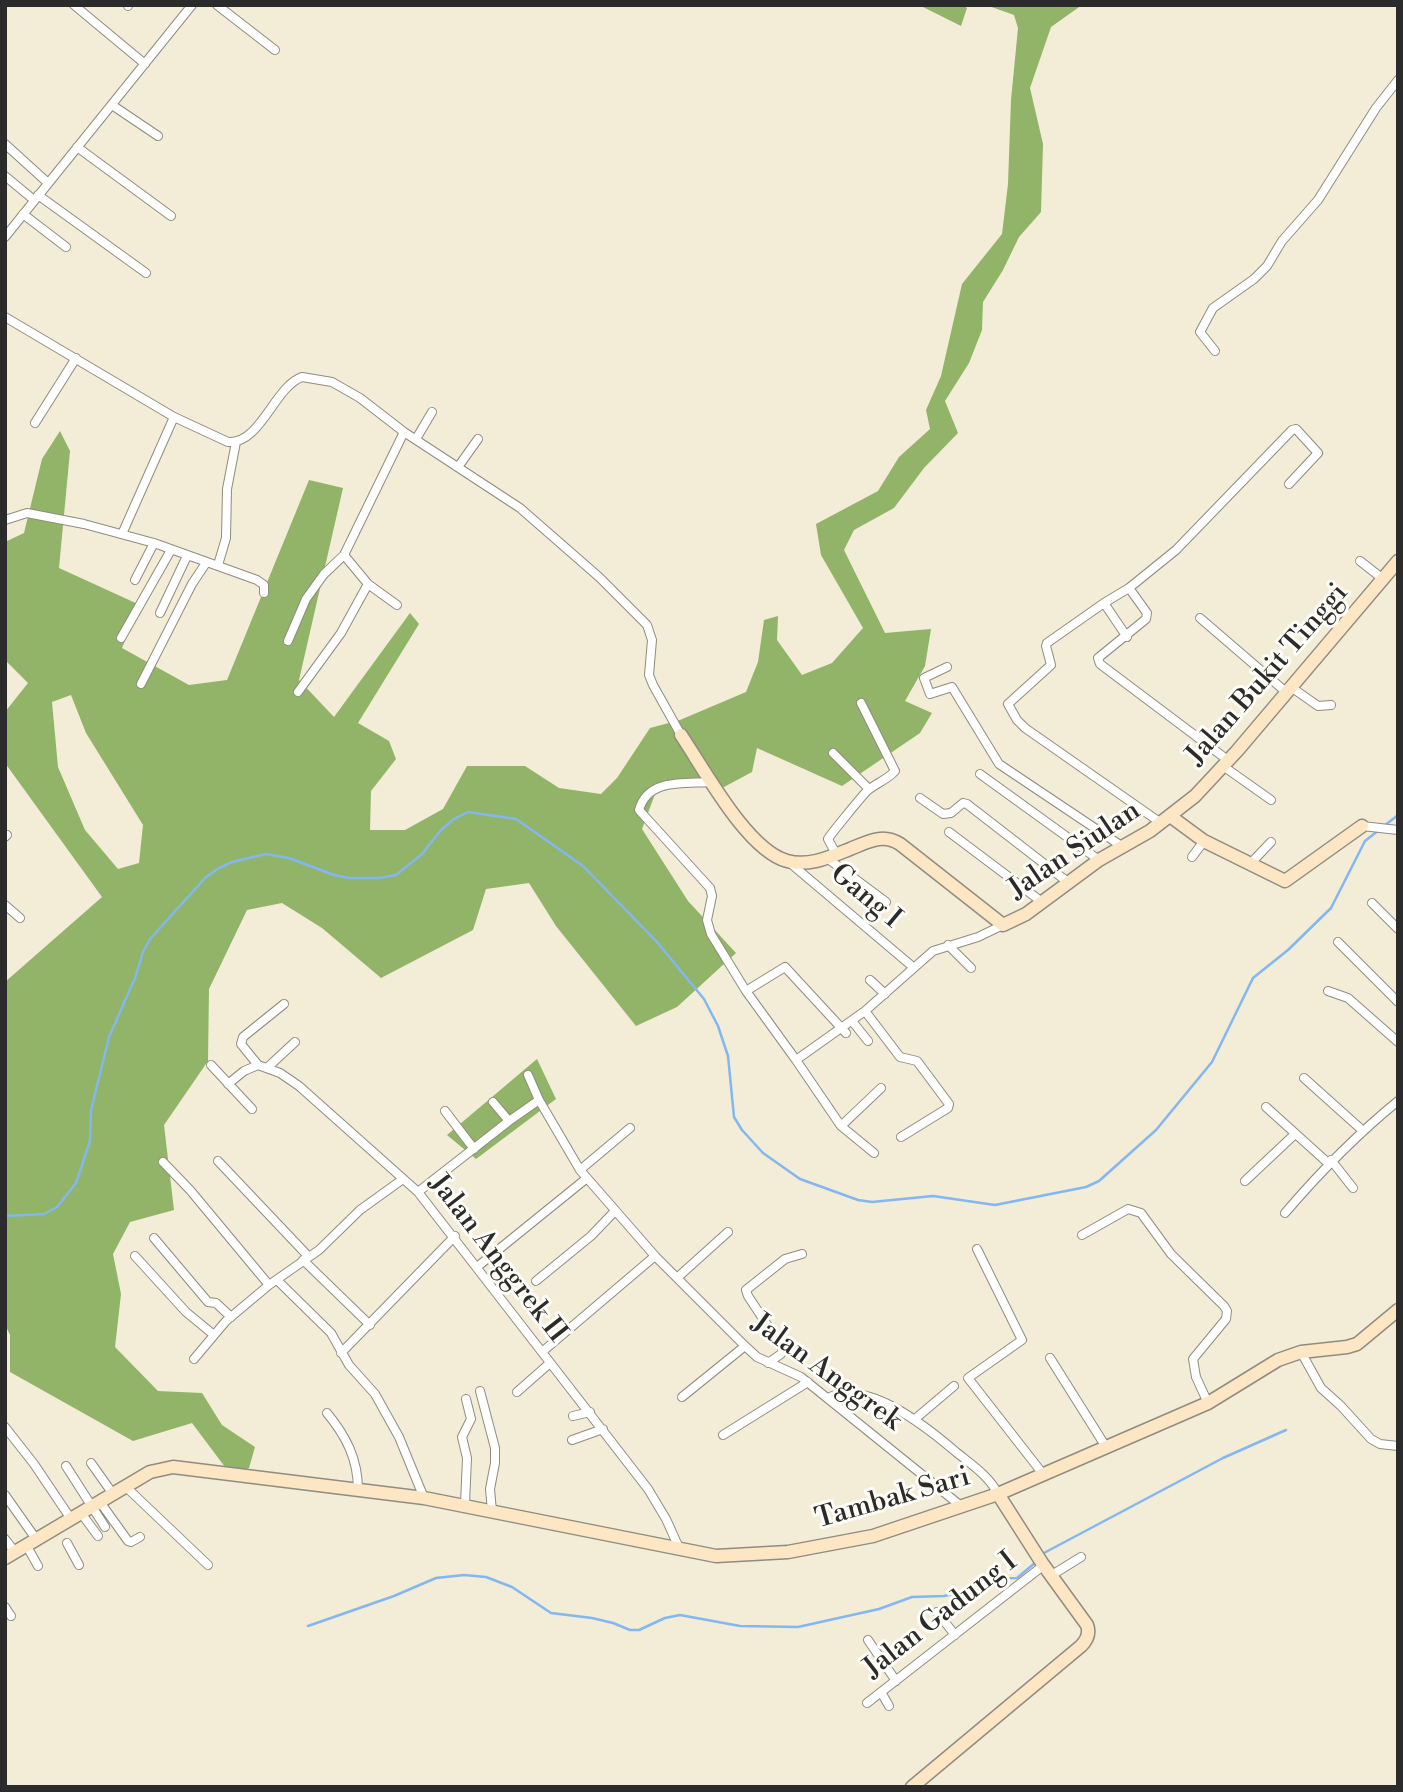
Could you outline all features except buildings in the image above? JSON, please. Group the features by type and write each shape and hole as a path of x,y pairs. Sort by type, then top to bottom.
{"street":[{"path":"75,5 145,64"},
{"path":"5,237 192,5"},
{"path":"217,5 275,50"},
{"path":"1215,351 1200,332 1213,308 1254,279 1267,266 1282,241 1318,200 1376,108 1398,80"},
{"path":"112,105 158,136"},
{"path":"5,144 48,183"},
{"path":"77,147 171,216"},
{"path":"5,176 146,273"},
{"path":"23,214 66,247"},
{"path":"5,218 14,226"},
{"path":"5,317 174,417 225,441 236,442 256,427 288,385 302,377 321,379 352,393 404,432 502,495 552,534 647,625 652,640 649,675 671,719 752,839 788,861"},
{"path":"34,423 76,358"},
{"path":"416,439 432,412"},
{"path":"122,534 174,417"},
{"path":"1289,484 1318,453 1296,429 1292,430 1176,550 1129,588 1047,643 1051,665 1011,700 1009,707 1025,728 1166,819 1249,865 1285,881 1362,826 1398,830"},
{"path":"288,642 306,599 324,574 344,555 404,432"},
{"path":"458,467 478,439"},
{"path":"218,565 226,538 227,489 236,442"},
{"path":"5,520 27,513 122,534 261,582 264,593"},
{"path":"135,580 153,543"},
{"path":"121,638 171,550"},
{"path":"344,555 368,584 397,605"},
{"path":"160,613 187,556"},
{"path":"1360,561 1382,579"},
{"name":"Jalan Bukit Tinggi","path":"1166,819 1195,796 1226,764 1398,561"},
{"path":"141,684 191,584 206,563"},
{"path":"298,692 341,633 368,584"},
{"path":"1129,588 1147,615 1127,637 1100,657 1100,664 1271,800"},
{"path":"1104,603 1127,637"},
{"path":"1200,618 1289,689 1318,706 1331,705"},
{"path":"947,667 924,678 930,694 952,687 999,764 1123,847"},
{"path":"861,703 895,769 892,775 869,789 828,837 832,856 886,902"},
{"path":"833,753 869,789"},
{"path":"980,774 1099,860"},
{"path":"712,782 654,788 639,810 710,888 712,896 708,920 711,934 746,990 841,1126 874,1153"},
{"path":"920,798 943,814 951,813 963,803 967,804 1069,883"},
{"name":"Jalan Siulan","path":"788,861 810,862 881,837 893,840 1003,925 1017,920 1099,860 1166,819"},
{"path":"949,832 1042,902"},
{"path":"1192,857 1204,841"},
{"path":"1249,865 1271,842"},
{"name":"Gang I","path":"788,861 913,967"},
{"path":"1372,903 1398,929"},
{"path":"5,905 20,918"},
{"path":"796,1060 844,1030 933,951 978,937 1003,925"},
{"path":"1338,942 1398,1002"},
{"path":"948,945 971,968"},
{"path":"746,990 785,967 844,1030"},
{"path":"870,980 885,994"},
{"path":"1328,991 1348,998 1398,1041"},
{"path":"228,1084 258,1065 241,1044 243,1037 284,1004"},
{"path":"865,1011 900,1057 917,1061 949,1104 948,1108 901,1137"},
{"path":"852,1021 868,1041"},
{"path":"268,1067 295,1042"},
{"path":"211,1065 252,1109"},
{"name":"Jalan Anggrek II","path":"258,1065 268,1067 299,1086 345,1124 418,1192 455,1236 648,1489 680,1550"},
{"name":"Jalan Anggrek","path":"528,1075 539,1100 580,1170 655,1256 745,1346 768,1363 789,1370 808,1382 961,1506"},
{"path":"1304,1078 1362,1130"},
{"path":"841,1126 881,1088"},
{"path":"418,1192 539,1100"},
{"path":"1285,1213 1329,1162 1362,1130 1398,1101"},
{"path":"493,1102 509,1121"},
{"path":"1266,1107 1329,1162 1353,1188"},
{"path":"445,1111 474,1149"},
{"path":"580,1170 631,1128"},
{"path":"1245,1181 1295,1134"},
{"path":"218,1161 305,1258 370,1325"},
{"path":"163,1162 273,1282 331,1334 341,1353 386,1411 425,1498"},
{"path":"477,1267 587,1178"},
{"path":"194,1359 231,1317 273,1282 319,1250 360,1210 403,1179"},
{"path":"1082,1236 1128,1209 1136,1210 1171,1254 1224,1306 1227,1311 1226,1319 1193,1359 1196,1377 1208,1403"},
{"path":"536,1281 591,1236 615,1211"},
{"path":"678,1277 728,1232"},
{"path":"341,1353 455,1236"},
{"path":"154,1238 208,1302 216,1303 231,1317"},
{"path":"977,1249 1022,1340 968,1378 1043,1474"},
{"path":"768,1363 781,1354 783,1349 746,1290 785,1259 802,1254"},
{"path":"135,1256 186,1312 214,1335"},
{"path":"542,1352 655,1256"},
{"name":"Tambak Sari","path":"10,1555 33,1544 150,1472 173,1468 465,1504 716,1556 788,1552 873,1536 998,1493 1208,1403 1265,1367 1301,1352 1337,1349 1357,1343 1398,1310"},
{"path":"682,1397 745,1346"},
{"path":"1301,1352 1321,1388 1371,1438 1380,1444 1398,1446"},
{"path":"1051,1358 1106,1447"},
{"path":"517,1392 550,1363"},
{"path":"723,1435 808,1382"},
{"path":"915,1419 954,1386"},
{"path":"480,1391 495,1448 490,1489 492,1511"},
{"path":"828,1398 845,1393 890,1406 915,1419 989,1479 1043,1564 1087,1625 1089,1632 1085,1642 912,1787"},
{"path":"465,1504 467,1474 462,1434 471,1419 466,1399"},
{"path":"573,1416 590,1412"},
{"path":"327,1413 338,1427 354,1458 358,1490"},
{"path":"5,1427 34,1464 105,1527"},
{"path":"572,1440 603,1429"},
{"path":"91,1463 113,1494"},
{"path":"66,1466 98,1536"},
{"path":"125,1486 208,1565"},
{"path":"5,1494 33,1544 38,1566"},
{"path":"86,1510 128,1541 140,1536"},
{"path":"5,1539 10,1555"},
{"path":"67,1543 79,1565"},
{"name":"Jalan Gadung I","path":"867,1703 1043,1564 1081,1557"},
{"path":"5,1607 11,1616"},
{"path":"937,1612 955,1635"},
{"path":"868,1640 895,1681"},
{"path":"881,1692 889,1706"}],"green space":[{"path":"919,5 963,5 967,8 961,26"},
{"path":"986,5 1082,5 1051,27 1030,88 1043,144 1041,212 1019,237 983,302 982,330 969,363 945,401 958,433 924,468 894,508 854,530 844,550 885,633 931,629 925,666 905,701 932,713 920,733 842,786 757,748 752,772 724,787 658,786 642,829 688,901 736,953 677,1007 636,1026 556,926 529,883 486,889 473,930 381,978 322,928 282,903 247,910 209,989 208,1061 164,1125 174,1210 130,1222 113,1254 121,1294 115,1347 158,1391 202,1393 222,1425 255,1447 249,1468 231,1475 192,1423 133,1441 10,1372 10,1335 5,1324 5,982 102,897 5,763 5,712 28,683 5,660 5,542 24,533 42,459 60,431 70,451 59,568 140,605 122,648 189,685 227,680 309,480 343,488 299,680 334,717 410,613 419,624 358,723 389,741 396,759 371,791 370,830 405,830 443,809 467,766 525,766 559,788 601,794 617,778 650,728 680,720 746,692 758,662 764,620 778,616 777,640 802,675 832,663 863,628 821,555 816,524 878,491 899,457 930,429 926,410 941,376 962,284 1002,234 1008,184 1011,100 1018,28 1014,15","holes":["71,695 86,733 143,825 139,863 118,869 85,830 58,767 52,702"]},
{"path":"537,1059 556,1099 476,1159 447,1135"}],"waterway":[{"path":"5,1216 44,1214 57,1207 76,1183 90,1141 91,1110 109,1037 135,978 143,952 150,939 206,877 232,862 266,854 289,858 334,875 379,878 396,875 422,854 441,830 468,812 516,819 583,866 657,942 704,999 718,1026 728,1056 734,1117 763,1153 800,1179 858,1200 872,1202 933,1196 995,1205 1086,1187 1099,1181 1156,1130 1212,1062 1253,978 1288,950 1331,908 1365,841 1379,830"},
{"path":"1384,826 1398,815"},
{"path":"1042,1554 1223,1458 1286,1430"},
{"path":"308,1626 394,1596 436,1578 464,1575 486,1577 512,1587 551,1613 592,1618 630,1630 639,1630 665,1618 680,1615 740,1626 798,1627 879,1609 912,1597 944,1596 960,1592 984,1579 1017,1578 1036,1562"}]}
